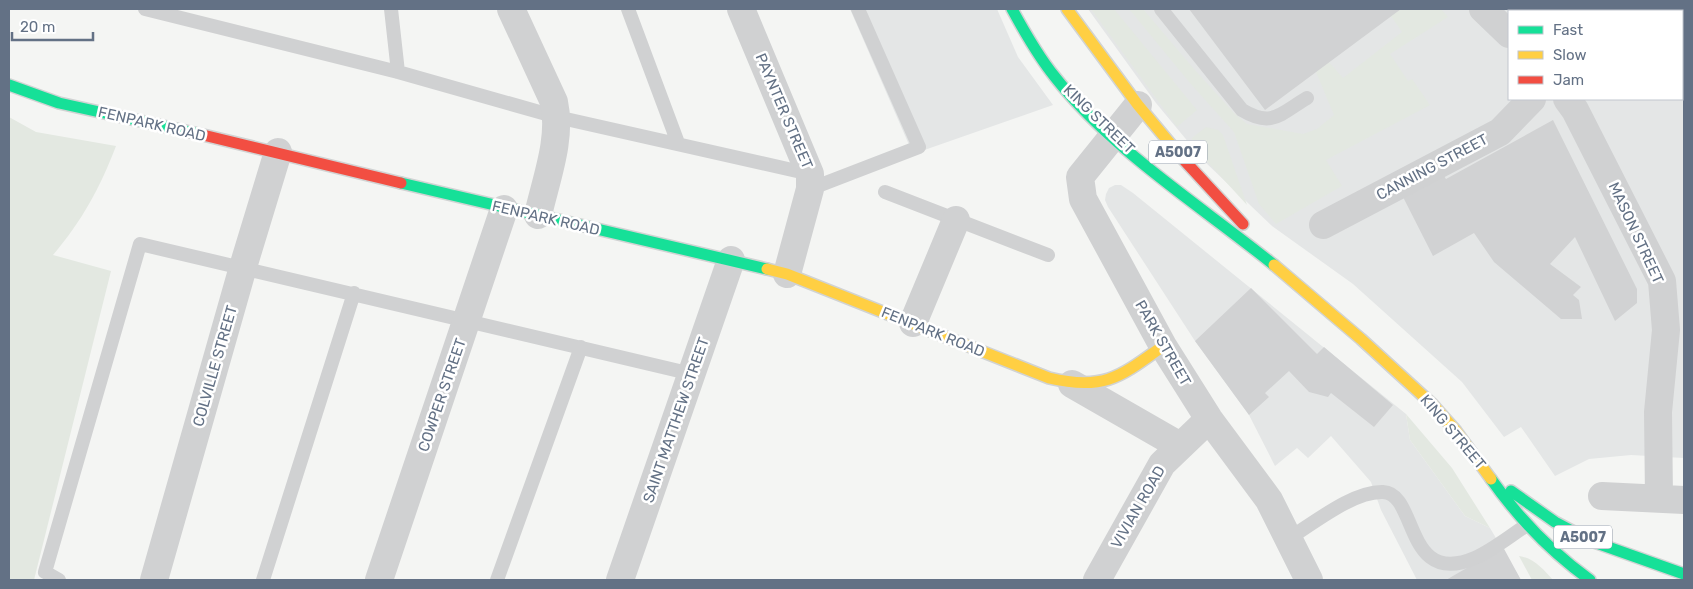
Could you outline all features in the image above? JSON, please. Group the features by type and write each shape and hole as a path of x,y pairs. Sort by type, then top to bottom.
{"main road":[{"name":"KING STREET","path":"1012,9 1038,54 1070,94 1113,136 1300,286 1434,405 1527,525 1548,548 1587,579"},
{"name":"KING STREET","path":"1067,9 1138,105 1172,146 1300,286"},
{"name":"FENPARK ROAD","path":"9,85 60,103 278,152 504,209 538,215 788,274 1049,378 1072,384 1090,385 1106,383 1120,376 1163,346"},
{"name":"KING STREET","path":"1493,479 1555,522 1591,541 1684,574"}],"street":[{"path":"511,9 554,102 557,117 557,133 538,215"},
{"name":"PAYNTER STREET","path":"741,9 810,182 788,274"},
{"path":"1482,9 1508,33"},
{"name":"CANNING STREET","path":"1323,225 1500,132 1531,100"},
{"name":"MASON STREET","path":"1568,100 1576,110 1662,281 1666,330 1658,412 1671,499 1602,496"},
{"name":"PARK STREET","path":"1138,105 1080,177 1083,199 1163,346 1209,419 1269,500 1309,580"},
{"name":"COLVILLE STREET","path":"154,580 243,267 278,152"},
{"name":"COWPER STREET","path":"379,580 504,209"},
{"path":"913,323 956,220"},
{"name":"SAINT MATTHEW STREET","path":"620,580 731,260"},
{"name":"FENPARK ROAD","path":"1072,384 1180,446"},
{"name":"VIVIAN ROAD","path":"1097,580 1162,464 1209,419"}],"lane":[{"path":"146,9 398,72 557,117 678,143 810,182 919,147 858,9"},
{"path":"391,9 398,72"},
{"path":"628,9 678,143"},
{"path":"1160,9 1242,110 1257,119 1271,119 1307,98"},
{"path":"885,192 1048,255"},
{"path":"59,580 45,572 140,244 692,374"},
{"path":"264,580 354,293"},
{"path":"497,580 581,347"},
{"path":"1288,539 1350,500 1378,492 1386,492 1396,499 1424,552 1434,560 1455,563 1475,558 1527,525"}],"shaded area":[{"path":"850,9 997,9 1018,57 1053,105 913,154"},
{"path":"1088,9 1684,9 1684,458 1631,455 1589,459 1555,476 1521,427 1504,437 1462,382 1353,284 1272,226 1204,161 1156,103"},
{"path":"1091,9 1114,9 1197,110 1177,127"},
{"path":"1129,9 1143,9 1194,69 1234,113 1247,124 1303,134 1317,129 1334,115 1316,72 1329,62 1343,78 1402,32 1391,16 1401,9 1441,9 1448,17 1390,54 1408,81 1412,79 1430,105 1326,160 1342,186 1276,224 1259,204 1234,132 1190,83"},
{"path":"9,117 36,132 116,146 89,204 73,230 53,255 111,271 34,580 9,580"},
{"path":"1206,127 1218,130 1223,135 1247,205 1192,145 1192,138"},
{"path":"1121,185 1133,193 1406,414 1410,440 1465,516 1490,528 1521,580 1417,580 1381,510 1371,482 1331,436 1308,458 1297,448 1275,466 1249,415 1195,341 1108,207 1105,200 1106,194 1109,188"},
{"path":"1406,414 1452,468 1490,528 1465,516 1410,440"},
{"path":"1519,556 1534,562 1553,580 1532,580"}],"building":[{"path":"1189,9 1401,9 1265,110"},
{"path":"1553,120 1637,289 1637,303 1615,321 1575,237 1550,264 1581,287 1573,295 1579,300 1582,319 1561,319 1494,262 1474,233 1433,256 1403,197 1444,176 1446,179"},
{"path":"1251,288 1317,354 1324,347 1393,405 1374,427 1331,393 1328,397 1309,392 1289,371 1265,393 1269,397 1249,415 1195,341"},
{"path":"1503,547 1521,580 1446,580"}],"traffic: fast":[{"path":"1012,9 1032,44 1055,77 1104,130 1159,177 1274,265"},
{"path":"9,85 59,103 199,134"},
{"path":"401,183 767,269"},
{"path":"1491,479 1536,534 1590,580"},
{"path":"1511,491 1555,522 1591,541 1684,574"}],"traffic: slow":[{"path":"1067,9 1138,105 1183,159"},
{"path":"1274,265 1361,339 1432,404 1456,431 1491,479"},
{"path":"767,269 787,274 1049,378 1068,382 1084,383 1110,379 1135,366 1163,346"}],"traffic: jam":[{"path":"199,134 401,183"},
{"path":"1183,159 1243,224"}]}
